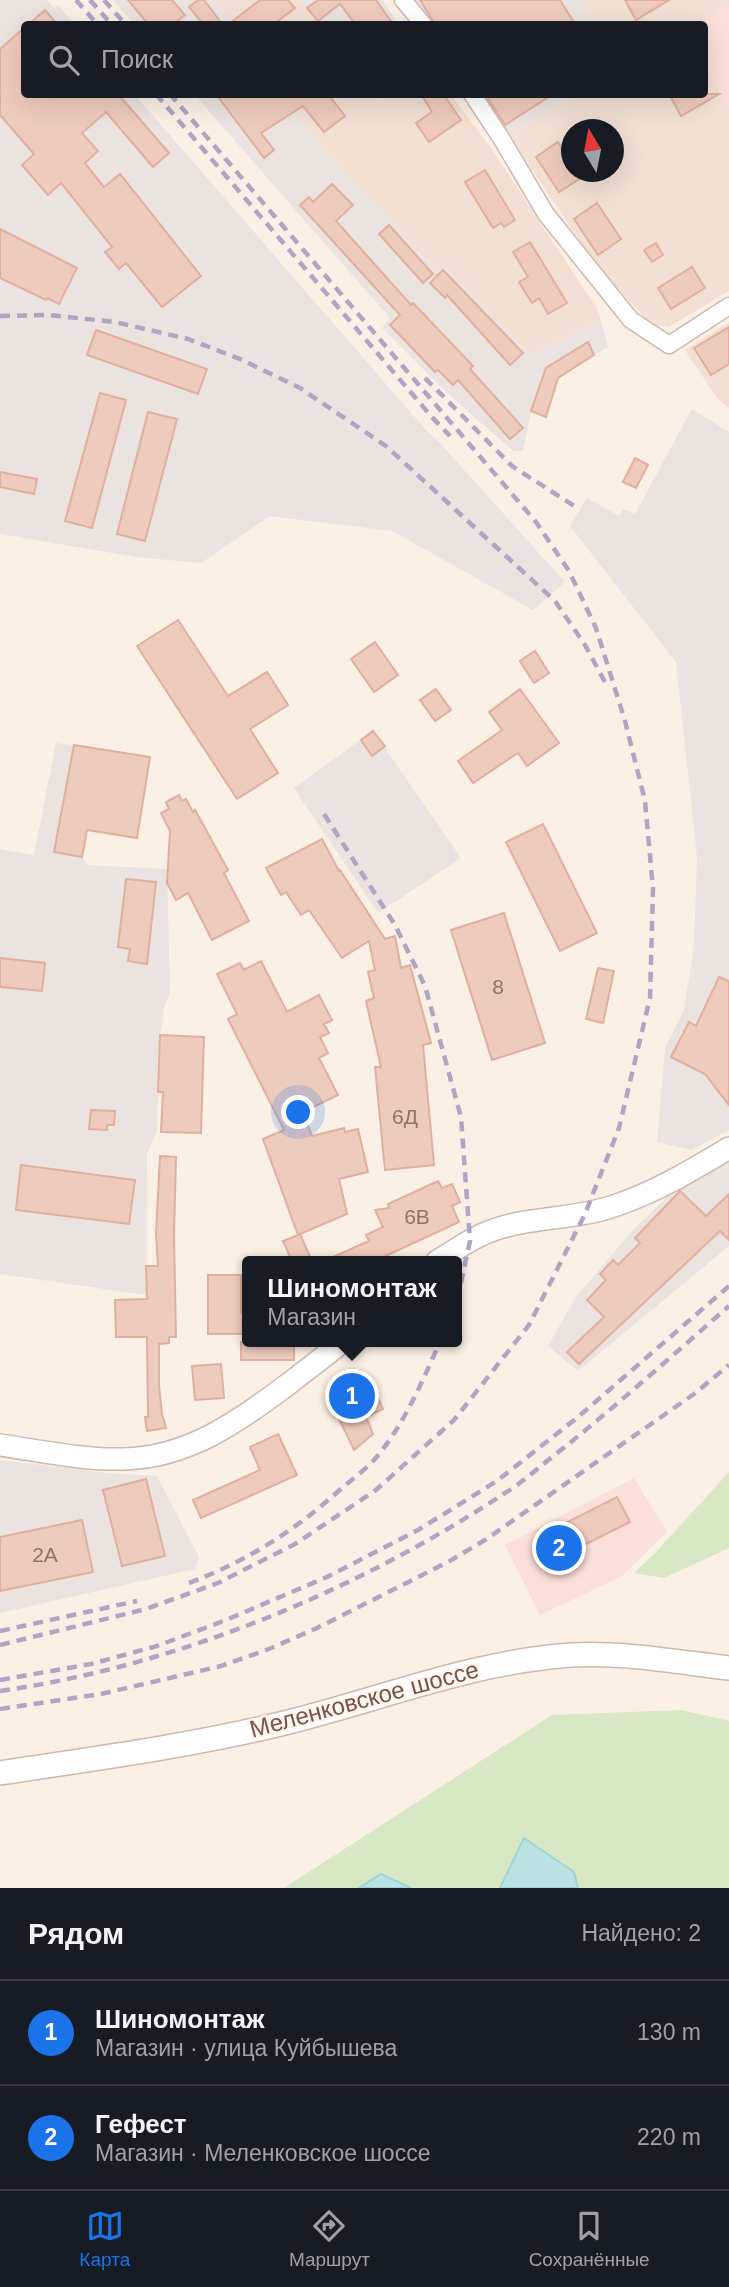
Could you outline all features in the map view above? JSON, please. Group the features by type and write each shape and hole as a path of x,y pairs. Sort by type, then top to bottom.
{"main road":[{"name":"Меленковское шоссе","path":"0,1773 166,1748 274,1726 490,1666 572,1655 638,1657 729,1668"}],"street":[{"path":"403,0 420,21"},
{"path":"475,98 546,214 631,320 669,345 729,306"},
{"path":"446,1256 489,1231 585,1214 614,1206 660,1188 729,1147"},
{"path":"0,1445 123,1460 162,1454 194,1445 226,1429 336,1347"}],"shaded area":[{"path":"0,0 47,0 54,8 58,5 71,21 21,21 21,98 138,98 426,430 565,582 533,610 392,531 270,516 201,563 136,557 0,534"},
{"path":"113,0 216,0 231,21 131,21"},
{"path":"216,0 302,0 318,21 231,21"},
{"path":"302,0 383,0 396,21 318,21"},
{"path":"413,0 585,0 585,10 592,21 429,21"},
{"path":"585,0 729,0 729,19 708,23 592,21 585,10"},
{"path":"729,3 729,106 708,70 708,21 705,21"},
{"path":"708,70 729,106 729,291 669,327 652,326 593,260 509,136 570,98 708,98"},
{"path":"198,98 285,98 319,146 437,270 444,266 530,355 601,321 608,347 558,378 546,417 531,411 523,451 513,451 446,392 382,328 390,318"},
{"path":"285,98 453,98 491,148 598,310 601,321 530,355 444,266 437,270 319,146"},
{"path":"483,98 570,98 509,136"},
{"path":"729,322 729,408 718,399 685,350"},
{"path":"692,409 729,432 729,1130 691,1150 657,1142 665,1048 684,1010 694,947 697,857 676,662 570,526 587,498 619,516 623,509 635,514"},
{"path":"373,731 461,858 378,913 294,788"},
{"path":"56,743 102,750 82,857 87,865 167,869 170,993 164,1008 160,1035 157,1132 147,1154 146,1295 0,1274 0,849 34,855"},
{"path":"729,1156 729,1246 578,1371 548,1346 576,1297 633,1230 679,1185"},
{"path":"0,1460 157,1476 199,1557 195,1569 0,1613"},
{"path":"634,1478 667,1532 622,1576 540,1615 505,1545"}],"green space":[{"path":"729,1472 729,1548 664,1578 634,1573 657,1551"},
{"path":"681,1710 729,1721 729,1888 284,1888 552,1715"}],"water":[{"path":"524,1838 574,1872 578,1888 500,1888"},
{"path":"381,1874 411,1888 359,1888"}],"building":[{"path":"128,0 172,0 185,15 177,21 146,21"},
{"path":"198,0 204,0 220,21 201,21 189,7"},
{"path":"260,0 288,0 295,8 278,21 233,21"},
{"path":"318,0 376,0 391,21 353,21 340,4 318,21 307,8"},
{"path":"420,0 560,0 573,21 433,21"},
{"path":"625,0 669,0 636,20"},
{"path":"45,10 54,21 32,21"},
{"path":"21,31 21,98 121,98 169,153 153,167 106,112 82,133 98,151 85,163 104,187 120,174 201,276 162,307 126,263 119,269 105,252 112,247 61,183 48,195 22,165 34,154 0,115 0,49"},
{"path":"708,94 719,94 681,116 671,98 708,98"},
{"path":"219,98 331,98 345,116 324,132 303,106 261,133 274,150 264,158"},
{"path":"423,98 446,98 461,120 429,142 416,123 432,112"},
{"path":"488,98 547,98 505,125"},
{"path":"558,142 561,147 561,182 574,182 559,192 536,157"},
{"path":"485,170 515,220 504,227 501,223 493,228 465,182"},
{"path":"332,184 353,205 336,221 411,305 413,303 473,366 470,369 523,428 510,439 458,380 453,385 438,370 435,372 390,325 400,315 300,205 309,197 313,202"},
{"path":"597,203 621,239 598,255 574,219"},
{"path":"389,225 433,274 423,283 379,234"},
{"path":"0,229 77,268 59,304 0,278"},
{"path":"530,242 567,303 548,314 539,298 532,303 519,282 528,277 513,252"},
{"path":"656,243 663,255 652,262 644,250"},
{"path":"692,267 705,288 671,309 658,288"},
{"path":"443,270 523,353 510,365 447,295 445,298 430,283"},
{"path":"729,327 729,364 711,375 694,348"},
{"path":"96,330 207,369 198,394 87,355"},
{"path":"588,342 594,355 558,378 546,417 531,411 546,368"},
{"path":"100,393 126,400 92,528 65,521"},
{"path":"148,412 177,419 145,541 117,534"},
{"path":"635,458 648,465 636,488 623,482"},
{"path":"0,472 37,479 34,494 0,487"},
{"path":"178,620 228,696 267,672 288,705 250,729 278,773 237,799 137,646"},
{"path":"375,642 398,675 374,692 351,659"},
{"path":"535,651 549,673 534,683 520,661"},
{"path":"436,689 451,710 435,721 420,700"},
{"path":"520,689 559,743 527,766 518,753 473,783 458,761 502,730 489,712"},
{"path":"373,731 385,746 372,756 361,740"},
{"path":"74,745 150,757 137,838 87,830 82,857 54,852"},
{"path":"179,795 182,801 186,799 193,812 195,810 228,870 224,873 249,921 212,940 188,893 176,900 167,883 170,831 161,813 169,809 166,802"},
{"path":"543,824 597,933 560,951 506,842"},
{"path":"322,839 339,871 385,939 395,936 401,968 410,965 431,1043 423,1045 434,1165 385,1170 375,1067 381,1067 366,1001 374,998 368,972 375,970 369,941 342,958 309,910 301,915 286,892 281,895 266,868"},
{"path":"126,879 156,882 147,964 128,961 130,949 118,947"},
{"path":"504,913 545,1043 492,1060 451,930"},
{"path":"0,958 45,963 42,991 0,987"},
{"path":"261,961 287,1012 319,995 332,1020 324,1024 329,1033 320,1037 328,1053 319,1058 338,1095 303,1112 312,1136 344,1128 345,1132 358,1129 368,1172 339,1179 347,1214 300,1234 310,1256 290,1256 283,1241 298,1235 263,1139 284,1130 228,1019 237,1014 217,974 240,963 244,970"},
{"path":"598,968 614,971 603,1023 586,1019"},
{"path":"719,977 729,981 729,1105 705,1074 671,1057 689,1022 696,1026"},
{"path":"160,1035 204,1037 201,1133 161,1132 163,1092 158,1092"},
{"path":"91,1110 115,1111 114,1125 107,1125 107,1130 89,1129"},
{"path":"160,1156 176,1157 176,1337 169,1337 169,1343 159,1344 159,1386 166,1428 147,1431 147,1337 116,1337 115,1300 147,1299 146,1266 158,1266 156,1234"},
{"path":"21,1165 135,1180 129,1224 16,1210"},
{"path":"438,1181 442,1188 452,1184 460,1202 452,1206 459,1222 386,1256 335,1256 369,1241 366,1235 383,1227 375,1210 389,1208 388,1204"},
{"path":"680,1191 706,1216 729,1194 729,1240 720,1231 579,1364 567,1352 604,1317 587,1300 606,1280 600,1274 613,1260 618,1265 640,1243 635,1238"},
{"path":"208,1275 241,1275 242,1334 208,1334"},
{"path":"241,1342 242,1347 294,1347 294,1360 241,1360"},
{"path":"221,1364 224,1398 195,1400 192,1366"},
{"path":"358,1387 363,1398 375,1392 383,1409 366,1417 373,1434 354,1450 329,1398"},
{"path":"278,1434 297,1475 201,1518 193,1500 260,1470 250,1447"},
{"path":"146,1479 165,1556 122,1566 103,1490"},
{"path":"617,1497 630,1522 548,1563 536,1538"},
{"path":"82,1520 93,1572 0,1591 0,1537"}],"railway":[{"path":"76,0 94,21"},
{"path":"90,0 108,21"},
{"path":"104,0 122,21"},
{"path":"159,98 450,436"},
{"path":"0,1645 146,1609 218,1583 295,1544 376,1490 454,1420 529,1325 585,1214 619,1128 650,998 653,889 645,801 625,721 596,628 569,571 536,522 173,98"},
{"path":"0,316 48,315 115,322 188,339 240,359 300,388 386,446 555,601 585,645 606,684"},
{"path":"425,378 512,466 579,509"},
{"path":"324,814 395,925 425,986 461,1117 470,1241 462,1278"},
{"path":"0,1680 91,1664 157,1646 327,1577 418,1530 497,1481 578,1417 729,1286"},
{"path":"0,1691 66,1679 198,1643 327,1592 388,1562 448,1529 518,1484 600,1418 729,1306"},
{"path":"189,1583 232,1564 271,1542 308,1517 368,1466 404,1418 438,1347"},
{"path":"0,1709 101,1694 221,1666 317,1628 448,1562 485,1540 694,1394 729,1365"},
{"path":"0,1631 137,1601"}],"place":[{"name":"Шиномонтаж","path":"352,1396"},
{"name":"Гефест","path":"559,1548"}]}
